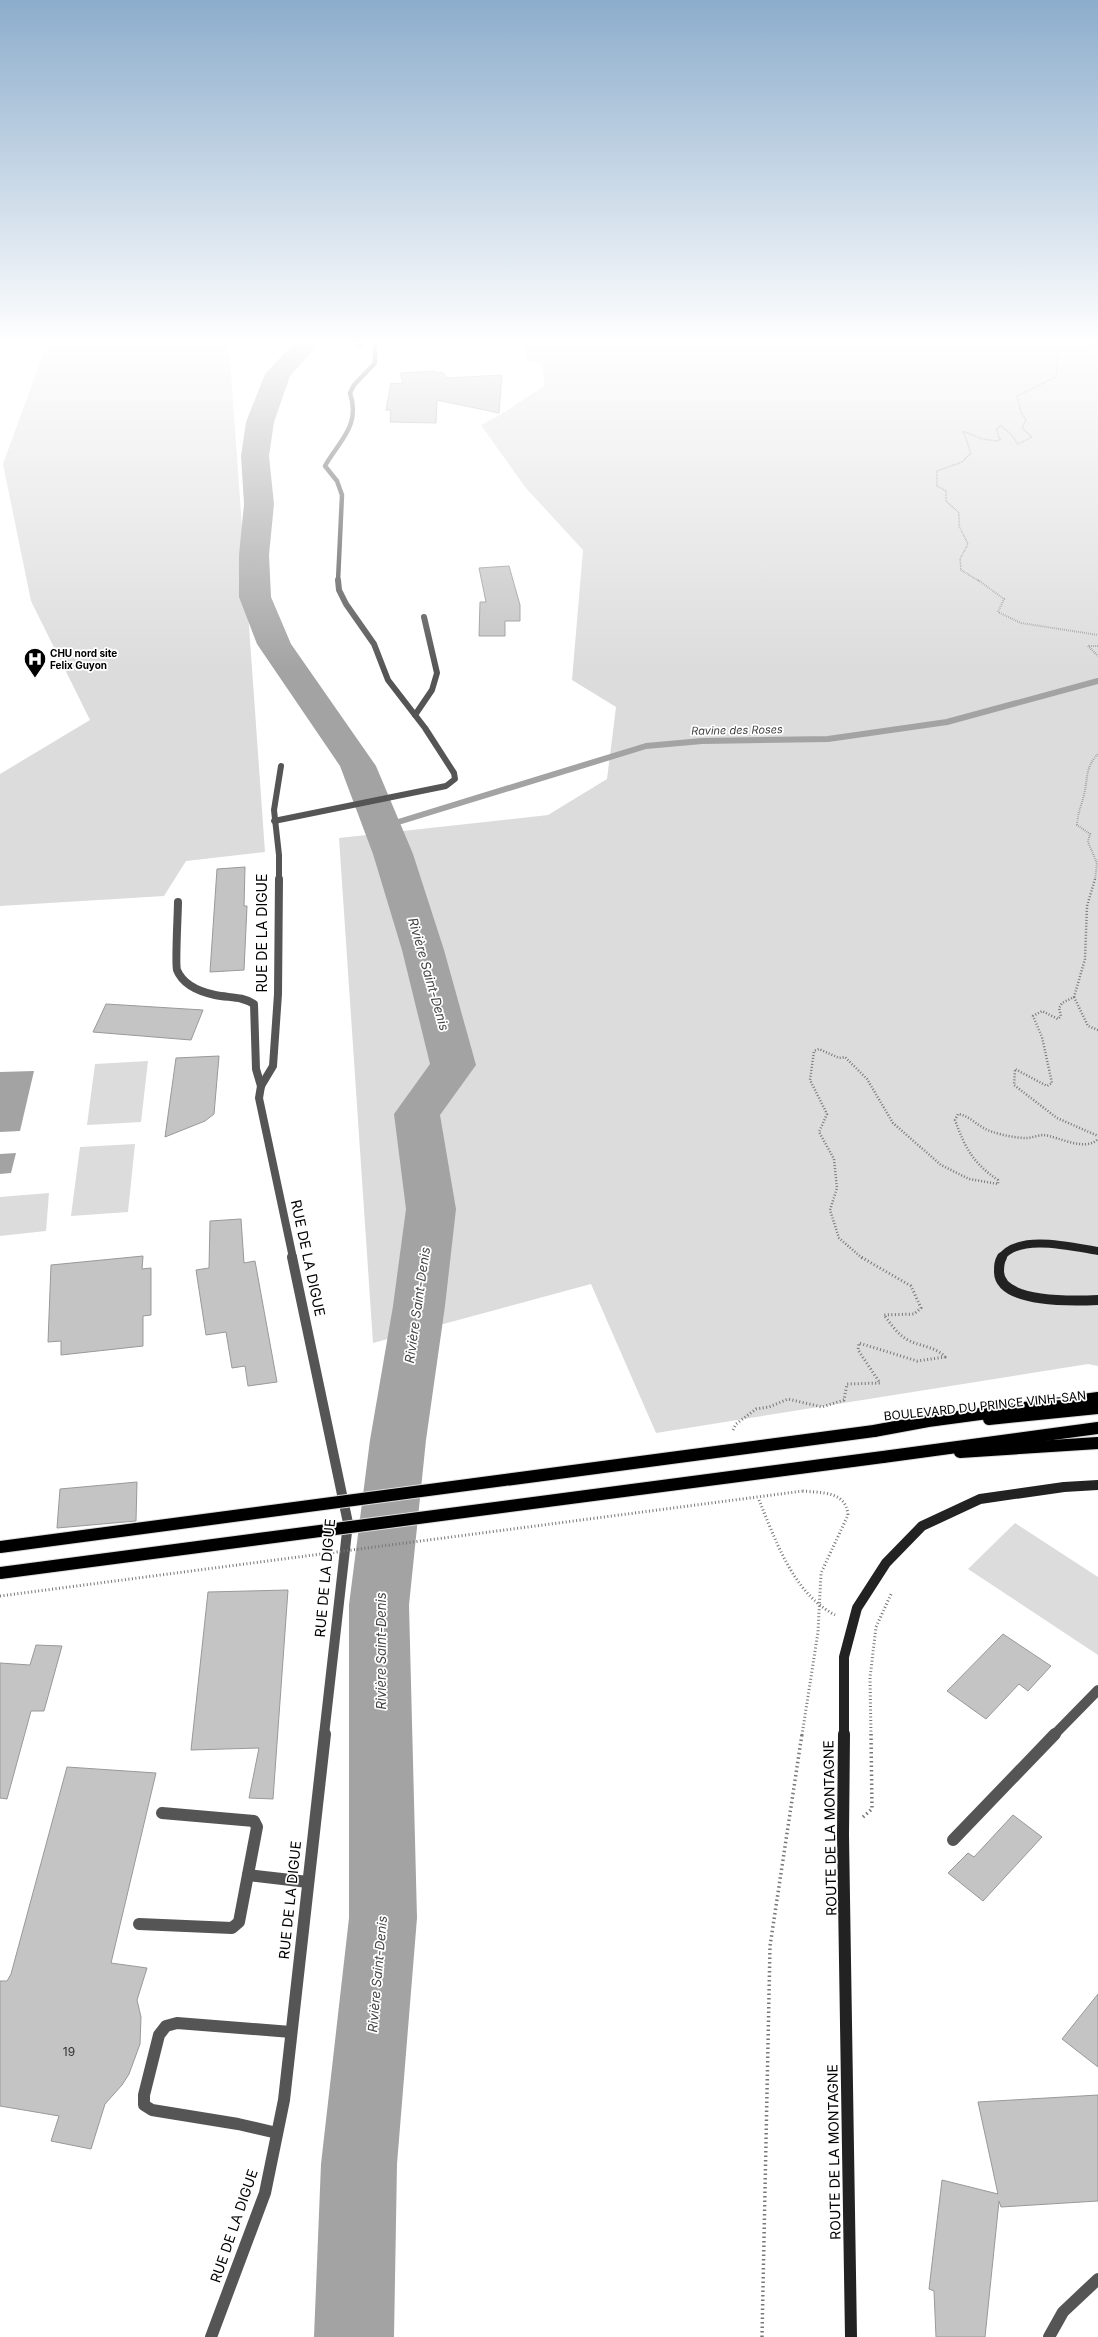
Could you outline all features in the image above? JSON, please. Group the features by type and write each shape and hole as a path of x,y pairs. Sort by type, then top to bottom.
{"main road":[{"path":"1098,1251 1036,1244 1021,1246 1008,1250 1000,1259 997,1270 1003,1281 1015,1292 1033,1298 1060,1301 1098,1300"},
{"path":"0,1547 874,1431 928,1421 1098,1398"},
{"name":"BOULEVARD DU PRINCE VINH-SAN","path":"874,1431 1098,1408"},
{"path":"0,1573 883,1458 1098,1428"},
{"path":"883,1458 1098,1443"},
{"name":"ROUTE DE LA MONTAGNE","path":"851,2337 843,1835 844,1657 857,1608 886,1563 922,1526 980,1499 1064,1487 1098,1485"}],"street":[{"path":"274,821 430,789 451,783 455,779 454,773 415,715 388,680 374,644 346,604 339,590 337,573 342,495 337,481 325,466 335,453"},
{"path":"415,715 435,681 437,673 424,630 424,618"},
{"name":"RUE DE LA DIGUE","path":"211,2337 244,2253 265,2193 284,2100 348,1523 259,1098 260,1086 273,1066 278,994 278,855 274,821 281,766"},
{"path":"178,902 177,970 181,977 198,990 211,995 245,998 254,1004 256,1069 260,1086"},
{"path":"953,1840 1098,1690"},
{"path":"139,1924 232,1928 239,1922 258,1827 254,1821 162,1813"},
{"path":"248,1875 308,1882"},
{"path":"278,2133 238,2124 152,2110 144,2105 144,2095 159,2035 166,2026 177,2023 291,2032"},
{"path":"1049,2337 1053,2325 1072,2302 1098,2280"}],"path":[{"path":"971,453 962,462 937,471 937,486 946,491 946,501 959,513 959,526 968,544 960,559 961,570 975,581 998,591 1004,599 998,608 998,612 1021,623 1098,634"},
{"path":"1098,646 1088,646 1098,656"},
{"path":"1098,754 1091,761 1084,795 1078,808 1077,826 1090,834 1088,842 1097,863 1095,883 1087,906 1084,960 1074,997 1088,1026 1098,1030"},
{"path":"1074,997 1062,1003 1058,1008 1060,1016 1058,1019 1042,1011 1033,1016 1042,1038 1052,1083 1047,1086 1035,1083 1021,1070 1016,1069 1014,1085 1057,1118 1076,1128 1098,1136"},
{"path":"732,1432 736,1424 756,1409 769,1407 788,1399 822,1407 844,1400 847,1384 880,1383 858,1350 859,1343 917,1361 945,1357 940,1350 908,1340 892,1326 884,1315 895,1313 914,1314 921,1308 911,1286 864,1260 839,1238 830,1210 837,1188 834,1159 819,1132 827,1114 810,1080 814,1050 819,1049 839,1058 845,1057 852,1062 868,1079 880,1104 895,1125 930,1153 942,1166 980,1183 998,1184 998,1180 980,1168 962,1140 955,1120 958,1114 966,1115 980,1128 994,1133 1027,1138 1043,1135 1080,1144 1095,1142 1098,1139"},
{"path":"0,1596 803,1491 828,1494 840,1498 847,1505 848,1516 821,1573 818,1606 818,1632 770,1946 762,2337"},
{"path":"759,1500 788,1568 818,1606 826,1612 876,1627"},
{"path":"843,1835 872,1809 870,1678 876,1627 893,1588"}],"shaded area":[{"path":"7,453 237,453 265,852 186,861 164,896 0,906 0,774 90,720 31,601 3,464"},
{"path":"501,453 1098,453 1098,1366 1088,1364 656,1433 591,1284 373,1343 339,838 548,815 607,779 616,707 572,680 583,550 525,487"},
{"path":"148,1061 141,1122 87,1125 95,1064"},
{"path":"34,1071 20,1131 0,1132 0,1072"},
{"path":"135,1144 128,1212 71,1216 80,1147"},
{"path":"16,1153 11,1173 0,1174 0,1154"},
{"path":"49,1193 46,1231 0,1236 0,1197"},
{"path":"1015,1523 1098,1577 1098,1655 968,1569"}],"building":[{"path":"509,566 520,605 520,621 505,621 505,636 479,636 480,602 486,602 479,568"},
{"path":"245,867 244,906 247,906 244,970 210,972 217,869"},
{"path":"106,1004 203,1010 191,1040 93,1032"},
{"path":"219,1056 214,1114 205,1121 165,1137 176,1058"},
{"path":"241,1219 244,1263 255,1261 277,1382 248,1386 245,1366 232,1368 226,1332 206,1335 196,1270 209,1268 210,1221"},
{"path":"143,1256 142,1269 151,1268 151,1315 143,1316 143,1346 61,1355 61,1341 48,1342 51,1265"},
{"path":"137,1482 136,1521 57,1528 60,1489"},
{"path":"288,1590 273,1799 249,1798 259,1748 191,1750 208,1592"},
{"path":"1003,1634 1051,1666 1028,1691 1019,1684 986,1719 947,1691"},
{"path":"36,1645 62,1646 44,1711 31,1711 7,1799 0,1798 0,1663 30,1665"},
{"path":"67,1767 156,1773 111,1963 147,1968 137,2000 141,2017 140,2044 129,2074 122,2085 105,2104 91,2149 51,2141 59,2116 0,2106 0,1981 7,1981 11,1974"},
{"path":"1013,1815 1042,1837 983,1901 948,1873 968,1853 974,1857"},
{"path":"1098,1994 1098,2067 1062,2039"},
{"path":"1098,2095 1098,2201 1001,2207 999,2201 985,2337 936,2337 934,2291 929,2289 942,2180 998,2194 978,2102"}],"waterway":[{"name":"Rivière Saint-Denis","path":"255,453 259,504 254,555 255,597 274,644 358,766 393,854 423,950 453,1065 417,1114 431,1209 419,1306 398,1440 379,1605 383,1918 359,2164 354,2337"},
{"name":"Ravine des Roses","path":"382,827 646,746 702,741 828,739 947,722 1098,681"}],"place":[{"name":"CHU nord site Felix Guyon","path":"35,678"}]}
